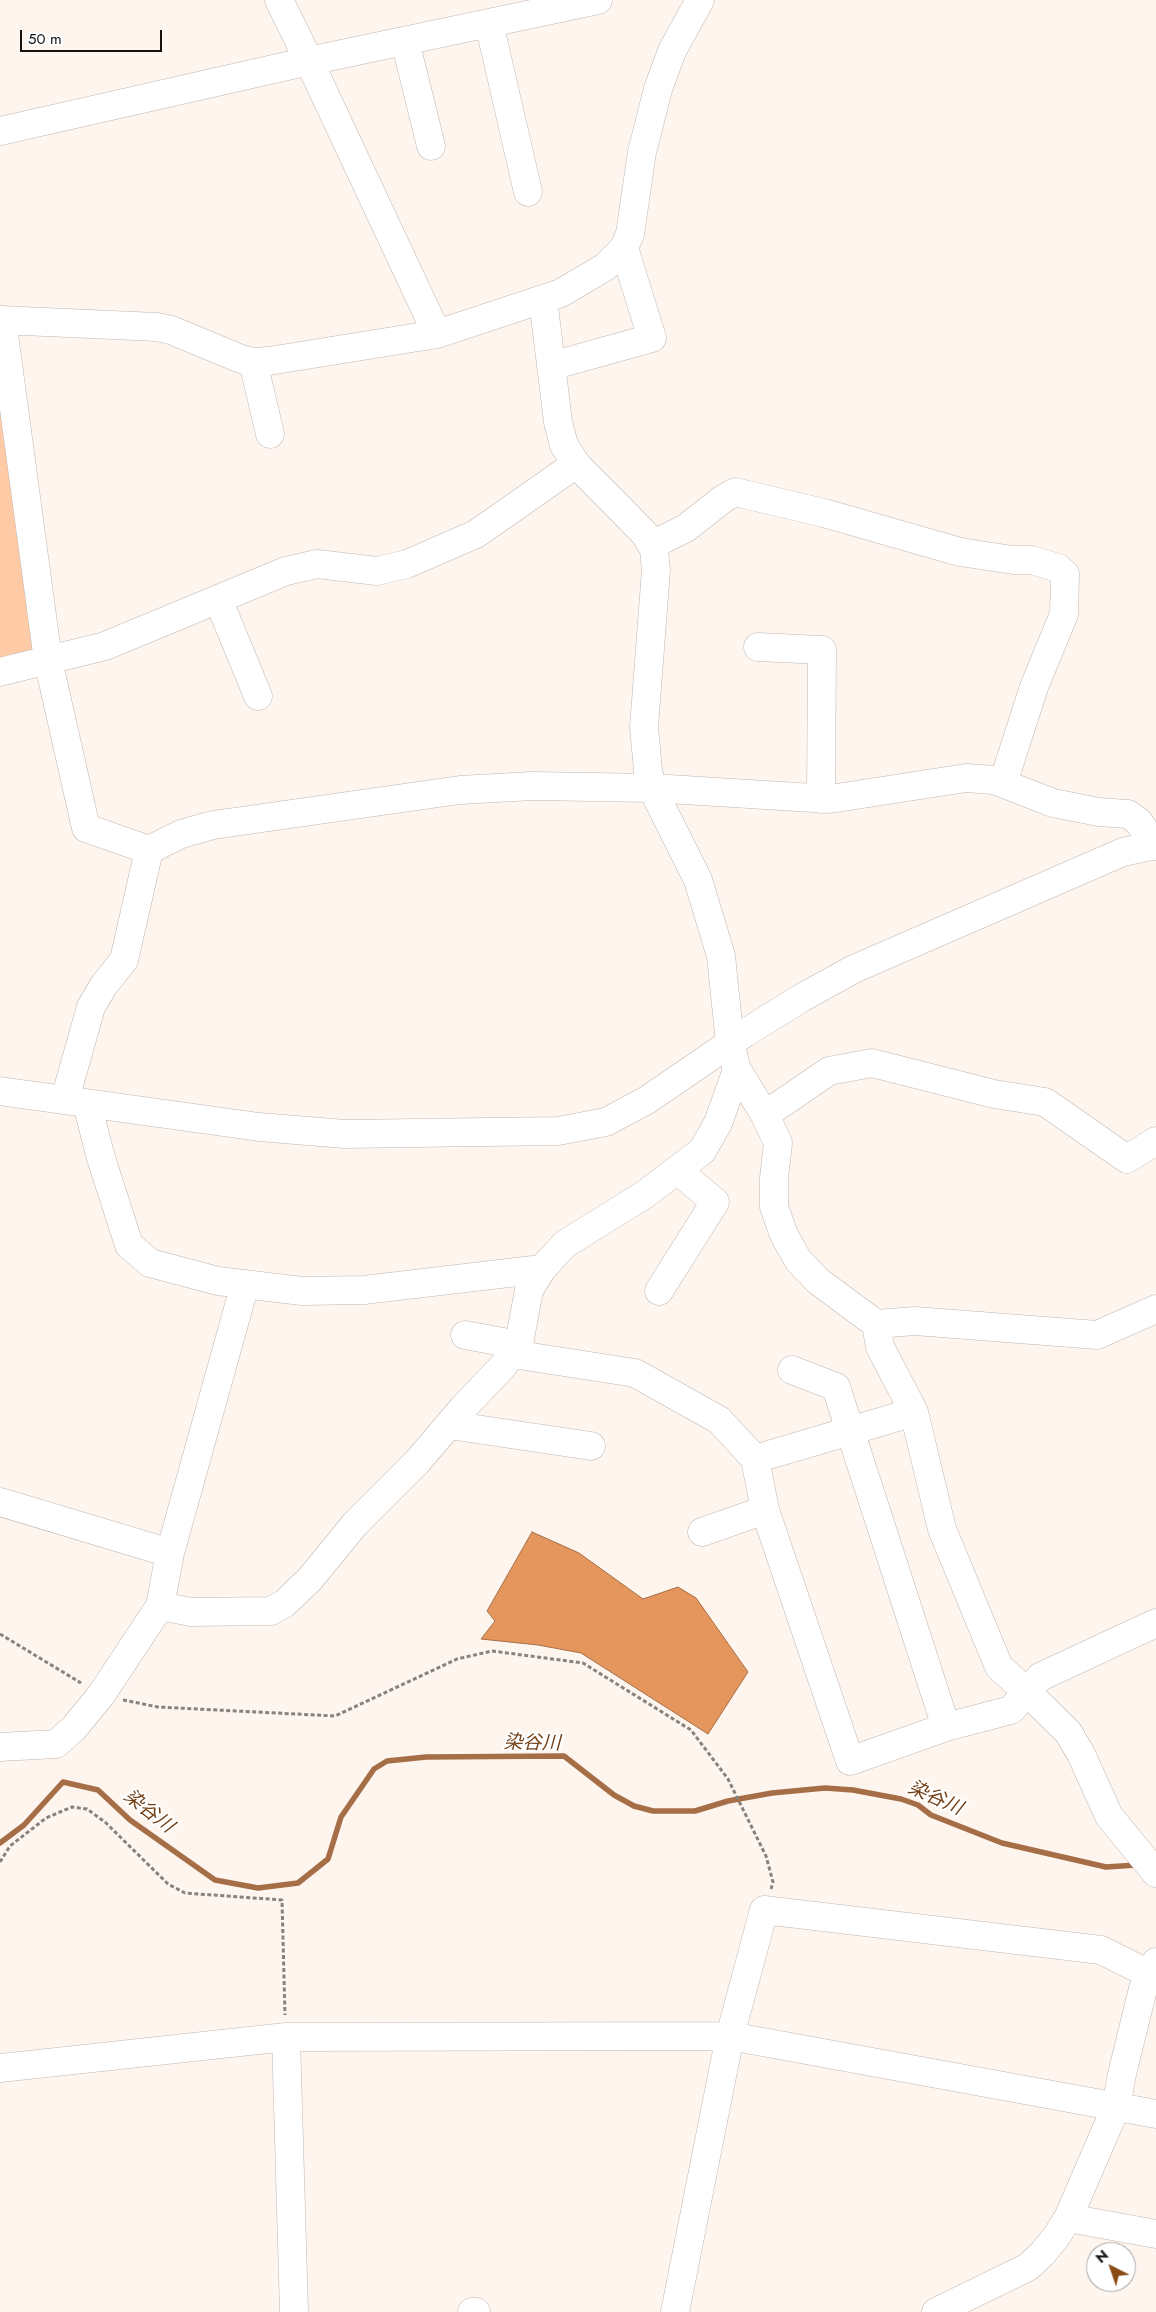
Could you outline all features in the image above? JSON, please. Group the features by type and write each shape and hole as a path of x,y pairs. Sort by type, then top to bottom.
{"street":[{"path":"279,0 310,61 436,334"},
{"path":"0,131 310,61 598,0"},
{"path":"0,1092 259,1126 337,1134 558,1131 606,1122 647,1100 730,1043 803,997 854,969 1069,874 1123,852 1155,846 1139,822 1128,814 1099,812 1053,802 994,780 966,778 874,794 821,799 652,788 532,786 460,790 213,825 180,834 149,850 86,828 48,660 1,320 157,327 171,330 241,359 253,362 436,334 561,293 604,267 624,248 630,234 642,152 658,89 672,51 700,0"},
{"path":"488,23 528,192"},
{"path":"405,41 431,146"},
{"path":"551,366 652,338 624,248"},
{"path":"543,299 559,434 576,464 645,534 654,549 656,570 644,727 648,770 652,788 698,880 721,956 730,1043 736,1070 765,1115 778,1143 774,1178 774,1207 784,1235 798,1260 818,1281 876,1324 915,1321 1098,1335 1156,1309"},
{"path":"253,362 270,434"},
{"path":"0,672 105,646 286,571 317,564 377,571 407,564 476,534 576,464"},
{"path":"652,545 686,528 735,492 824,513 960,552 1013,560 1032,560 1058,568 1065,574 1064,614 1034,687 1003,784"},
{"path":"218,599 258,696"},
{"path":"758,647 822,650 821,799"},
{"path":"149,850 124,960 104,985 91,1007 76,1101 101,1158 129,1245 150,1263 218,1281 302,1291 364,1290 542,1269"},
{"path":"765,1115 829,1071 872,1063 994,1094 1045,1102 1127,1159 1156,1141"},
{"path":"160,1606 191,1612 270,1610 285,1603 310,1579 355,1524 417,1462 503,1366 519,1344 529,1290 542,1269 565,1244 644,1195 702,1151 718,1123 736,1070"},
{"path":"659,1291 715,1202 677,1170"},
{"path":"0,1747 56,1744 74,1728 101,1695 160,1606 170,1554 245,1284"},
{"path":"876,1324 880,1347 914,1412 942,1529 999,1667 1068,1732 1081,1754 1108,1816 1156,1872"},
{"path":"465,1335 503,1342 512,1354 636,1372 719,1420 755,1459 765,1510 850,1761 946,1727 1011,1710 1040,1677 1156,1623"},
{"path":"792,1370 836,1387 946,1727"},
{"path":"755,1459 914,1412"},
{"path":"449,1425 591,1446"},
{"path":"0,1502 170,1554"},
{"path":"702,1532 765,1510"},
{"path":"675,2312 730,2036 764,1910 1101,1950 1152,1968 1129,2046 1116,2107 1068,2218 1042,2254 1028,2267 936,2312"},
{"path":"286,2036 294,2312"},
{"path":"0,2068 286,2036 730,2036 1156,2114"},
{"path":"1068,2218 1156,2234"}],"path":[{"path":"0,1634 101,1695 158,1707 335,1716 457,1658 492,1651 583,1663 691,1730 728,1779 766,1856 773,1882 764,1910"},
{"path":"0,1862 10,1846 46,1818 72,1807 87,1809 105,1822 161,1878 185,1894 282,1900 286,2036"}],"shaded area":[{"path":"0,362 39,646 29,653 0,661"},
{"path":"532,1532 579,1553 643,1599 678,1587 696,1598 748,1672 708,1734 581,1653 538,1645 481,1639 495,1621 487,1611"}],"waterway":[{"name":"染谷川","path":"0,1843 24,1825 63,1782 98,1790 130,1820 215,1880 258,1888 298,1883 328,1859 341,1817 374,1769 387,1761 426,1757 564,1756 614,1795 634,1806 653,1811 695,1811 728,1801 772,1793 825,1788 853,1790 901,1799 918,1805 931,1815 1002,1843 1106,1867 1137,1865"}]}
